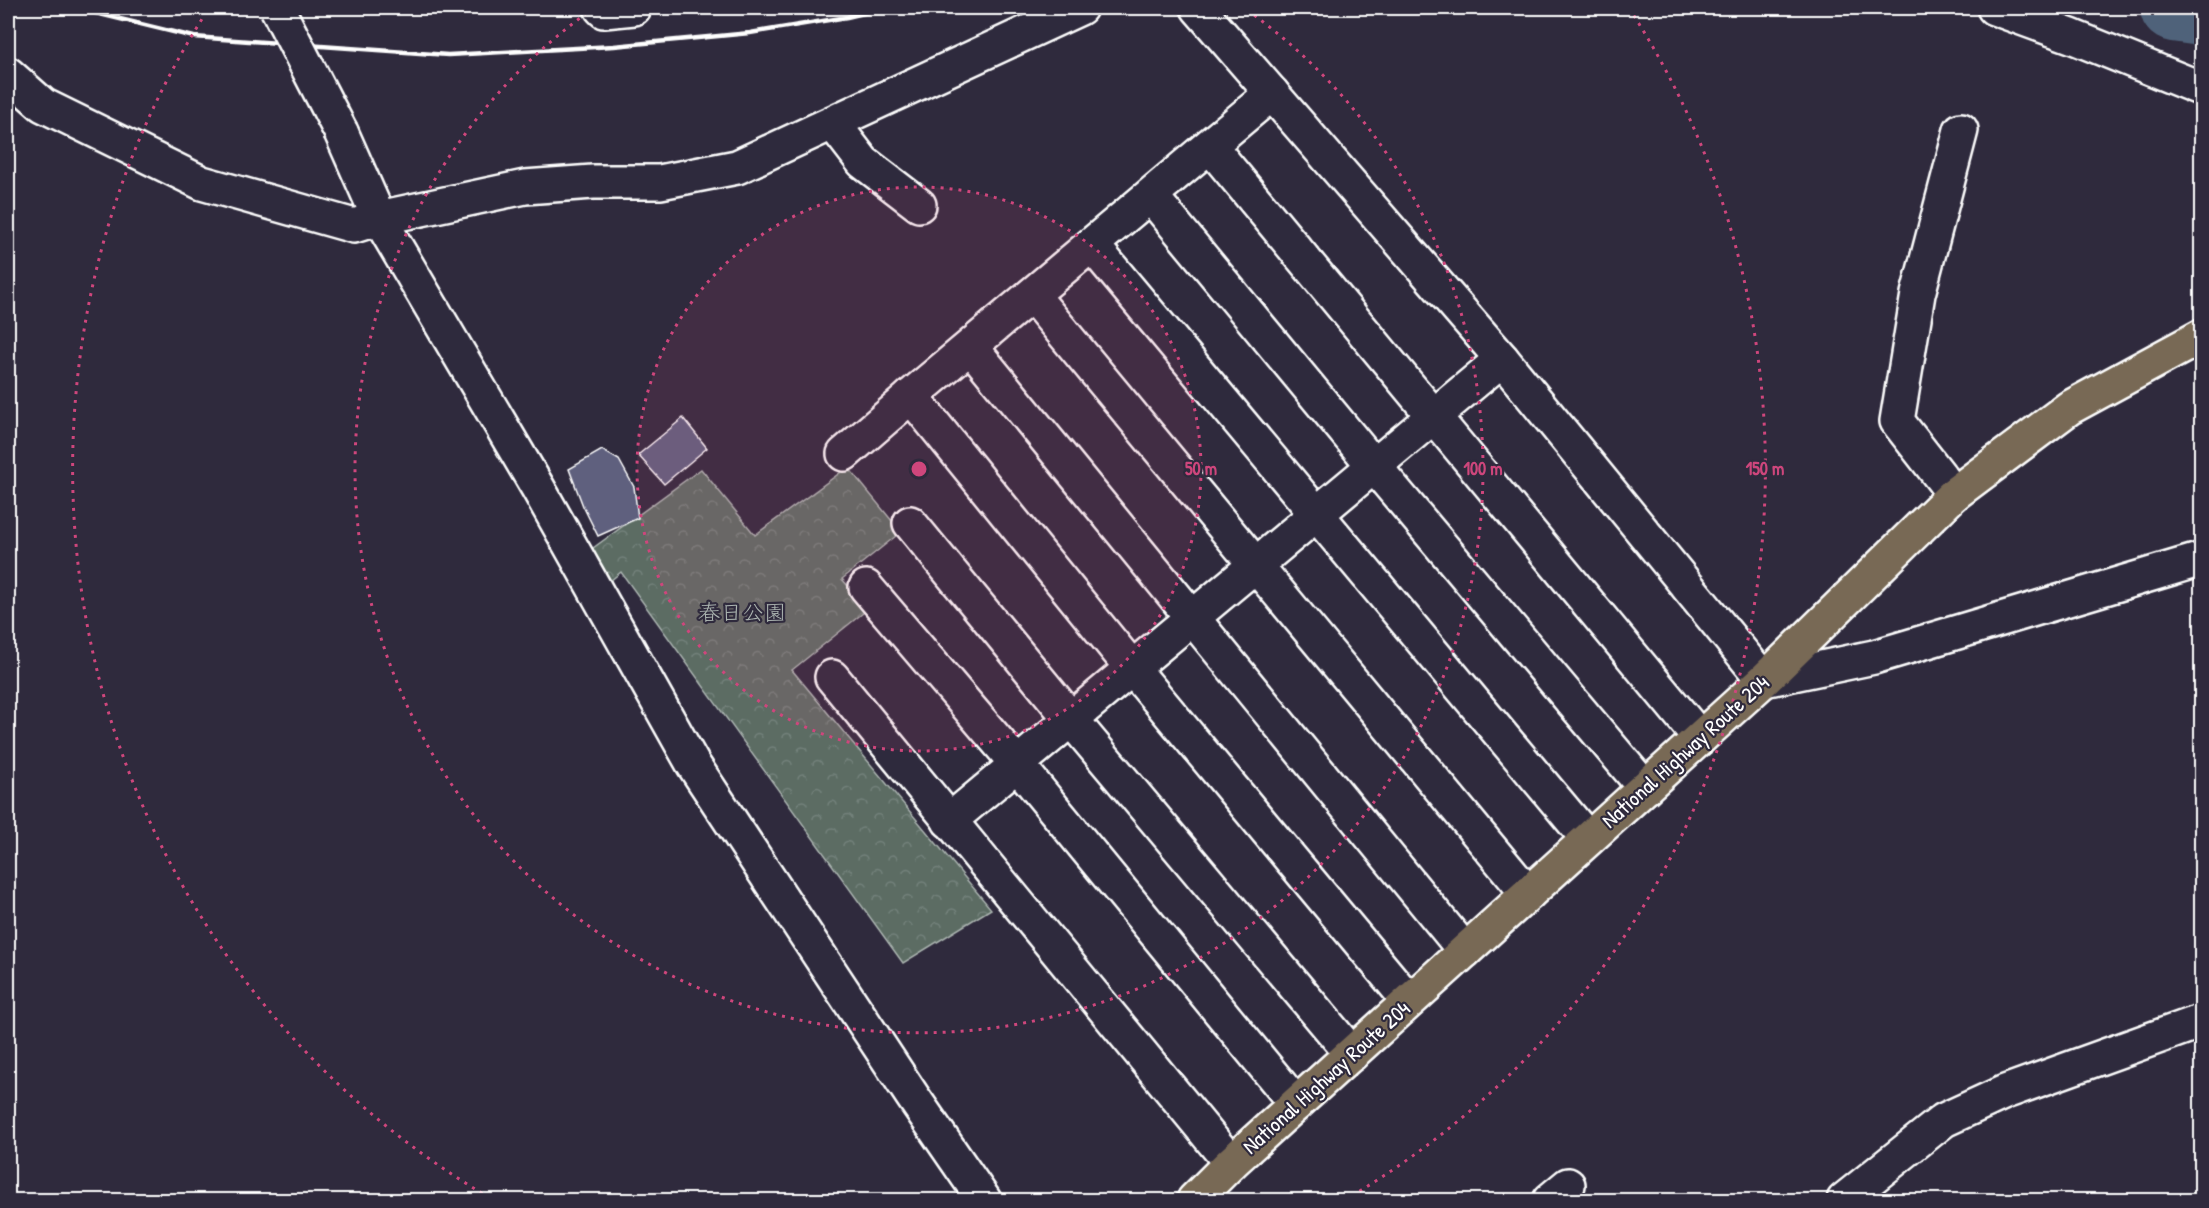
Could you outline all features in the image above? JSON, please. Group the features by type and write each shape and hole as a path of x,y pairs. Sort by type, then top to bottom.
{"highway":[{"name":"National Highway Route 204","path":"1194,1200 1231,1163 1764,680 1954,494 2069,408 2202,336"}],"street":[{"path":"277,8 341,132 379,218 538,488 693,764 913,1097 984,1200"},
{"path":"601,8 604,11 634,8"},
{"path":"8,74 43,105 202,183 354,226 379,218 525,187 593,182 660,182 737,167 1080,8"},
{"path":"1198,8 1502,359 1764,680 1874,657 2202,559"},
{"path":"1994,8 2071,36 2202,89"},
{"path":"844,454 1272,93"},
{"path":"832,123 863,162 919,205"},
{"path":"1954,494 1897,421 1918,294 1961,130"},
{"path":"1209,146 1700,738"},
{"path":"1150,196 1645,788"},
{"path":"1092,245 1588,839"},
{"path":"1032,295 1254,566 1528,894"},
{"path":"971,346 1465,951"},
{"path":"949,821 1502,359"},
{"path":"911,396 1132,668 1409,1002"},
{"path":"910,523 1071,719 1352,1053"},
{"path":"866,587 1017,764 1296,1104"},
{"path":"832,676 1231,1163"},
{"path":"1844,1200 1944,1120 2005,1092 2202,1021"}],"green space":[{"name":"春日公園","path":"848,467 901,532 842,579 868,609 792,670 991,909 903,963 621,572 605,585 589,551 701,469 755,535"}],"building":[{"path":"683,418 707,448 664,484 638,455"},
{"path":"602,450 619,460 634,487 638,518 598,536 583,506 569,469"}],"waterway":[{"path":"2174,8 2202,12"}],"railway":[{"path":"75,8 194,37 448,55 614,46 750,33 847,17 885,8"}]}
